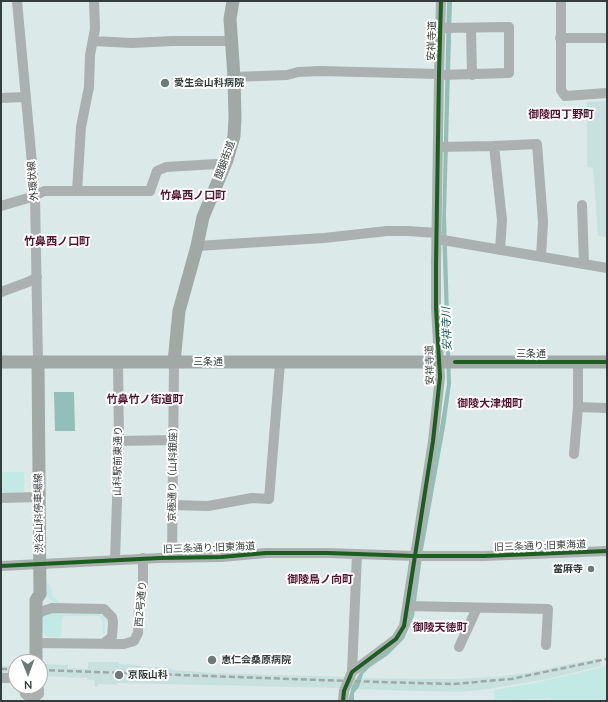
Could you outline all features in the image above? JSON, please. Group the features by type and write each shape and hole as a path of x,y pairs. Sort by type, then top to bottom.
{"main road":[{"name":"醍醐街道","path":"174,362 179,311 197,246 203,217 227,160 234,136 234,77 230,19 233,1"},
{"name":"三条通","path":"1,362 607,362"},
{"name":"渋谷山科停車場線","path":"36,654 36,600 40,594 38,362"}],"street":[{"name":"外環状線","path":"17,1 35,196 38,362"},
{"path":"77,191 81,127 89,87 90,55 95,29 94,1"},
{"name":"安祥寺道","path":"352,672 396,639 404,626 411,607 419,556 440,377 446,362 436,308 441,1"},
{"path":"561,1 560,90 566,96 607,93"},
{"path":"234,77 285,75 298,72 320,71 439,75 509,73 510,27 441,28"},
{"path":"471,28 472,74"},
{"path":"560,38 607,38"},
{"path":"93,40 132,43 232,41"},
{"path":"1,98 25,97"},
{"path":"438,147 452,148 537,144 543,222 541,257"},
{"path":"494,146 502,220 500,250"},
{"path":"1,206 35,196 44,191 150,191 157,171 166,167 216,164 224,166"},
{"path":"582,205 584,264"},
{"path":"197,246 324,238 387,231 408,231 437,236 448,241 607,268"},
{"path":"1,292 37,277"},
{"name":"山科駅前東通り","path":"115,560 119,441 118,362"},
{"name":"京極通り（山科銀座）","path":"172,558 174,362"},
{"path":"574,454 578,407 578,362"},
{"path":"173,505 208,506 252,498 269,499 280,363"},
{"path":"578,407 607,408"},
{"path":"119,441 174,440"},
{"path":"1,498 38,497"},
{"name":"旧三条通り;旧東海道","path":"1,566 143,558 221,557 266,553 492,556 607,552"},
{"path":"342,701 344,691 352,672 357,554"},
{"name":"西2号通り","path":"36,643 130,643 134,641 138,636 139,606 144,586 143,558"},
{"path":"40,594 45,603 52,608"},
{"path":"411,607 548,609 546,645"},
{"path":"36,616 43,610 52,608 102,608 112,617 113,622 112,637 104,643"},
{"path":"459,647 477,608"},
{"path":"25,694 31,698 36,697 39,694"}],"shaded area":[{"path":"607,101 607,237 598,236 593,168 587,167 587,102"},
{"path":"1,472 24,472 24,491 21,494 1,495"},
{"path":"45,583 50,584 53,596 60,603 53,602 47,597 45,594"},
{"path":"45,613 99,613 105,618 105,632 104,634 103,633 102,619 99,616 64,616 62,619 61,636 57,638 47,637 42,631 41,616"},
{"path":"599,658 601,666 547,679 488,689 459,692 348,689 354,678 451,679 496,677 527,673"},
{"path":"88,662 119,662 119,664 138,665 142,667 168,667 173,670 214,673 346,677 341,688 117,683 117,685 98,684 97,687 94,686 95,680 87,680 87,678 48,676 48,664 68,665 68,668 88,669"},
{"path":"1,666 8,666 8,675 1,675"},
{"path":"607,666 607,701 551,701 551,698 495,701 494,690 535,683"}],"water":[{"name":"安祥寺川","path":"447,1 452,1 446,215 451,384 445,427 423,550 414,616 404,639 388,655 370,667 363,674 359,687 354,693 354,701 348,701 352,686 359,674 367,665 402,637 411,615 447,384 442,229"},
{"path":"54,392 74,392 75,431 55,431"}],"railway":[{"path":"48,670 453,684 511,679 607,659"},
{"path":"1,669 8,669"}],"cycle path":[{"path":"343,701 344,691 352,672 396,639 404,626 433,441 440,377 436,308 436,265 441,1"},
{"path":"455,362 607,362"},
{"path":"1,566 160,558 221,557 266,553 484,556 607,551"}],"place":[{"name":"愛生会山科病院","path":"165,83"},
{"name":"當麻寺","path":"591,569"},
{"name":"恵仁会桑原病院","path":"212,660"},
{"name":"京阪山科","path":"119,675"}],"district":[{"name":"御陵四丁野町","path":"561,115"},
{"name":"竹鼻西ノ口町","path":"193,196"},
{"name":"竹鼻西ノ口町","path":"57,242"},
{"name":"竹鼻竹ノ街道町","path":"145,400"},
{"name":"御陵大津畑町","path":"490,404"},
{"name":"御陵鳥ノ向町","path":"320,580"},
{"name":"御陵天徳町","path":"440,628"}]}
